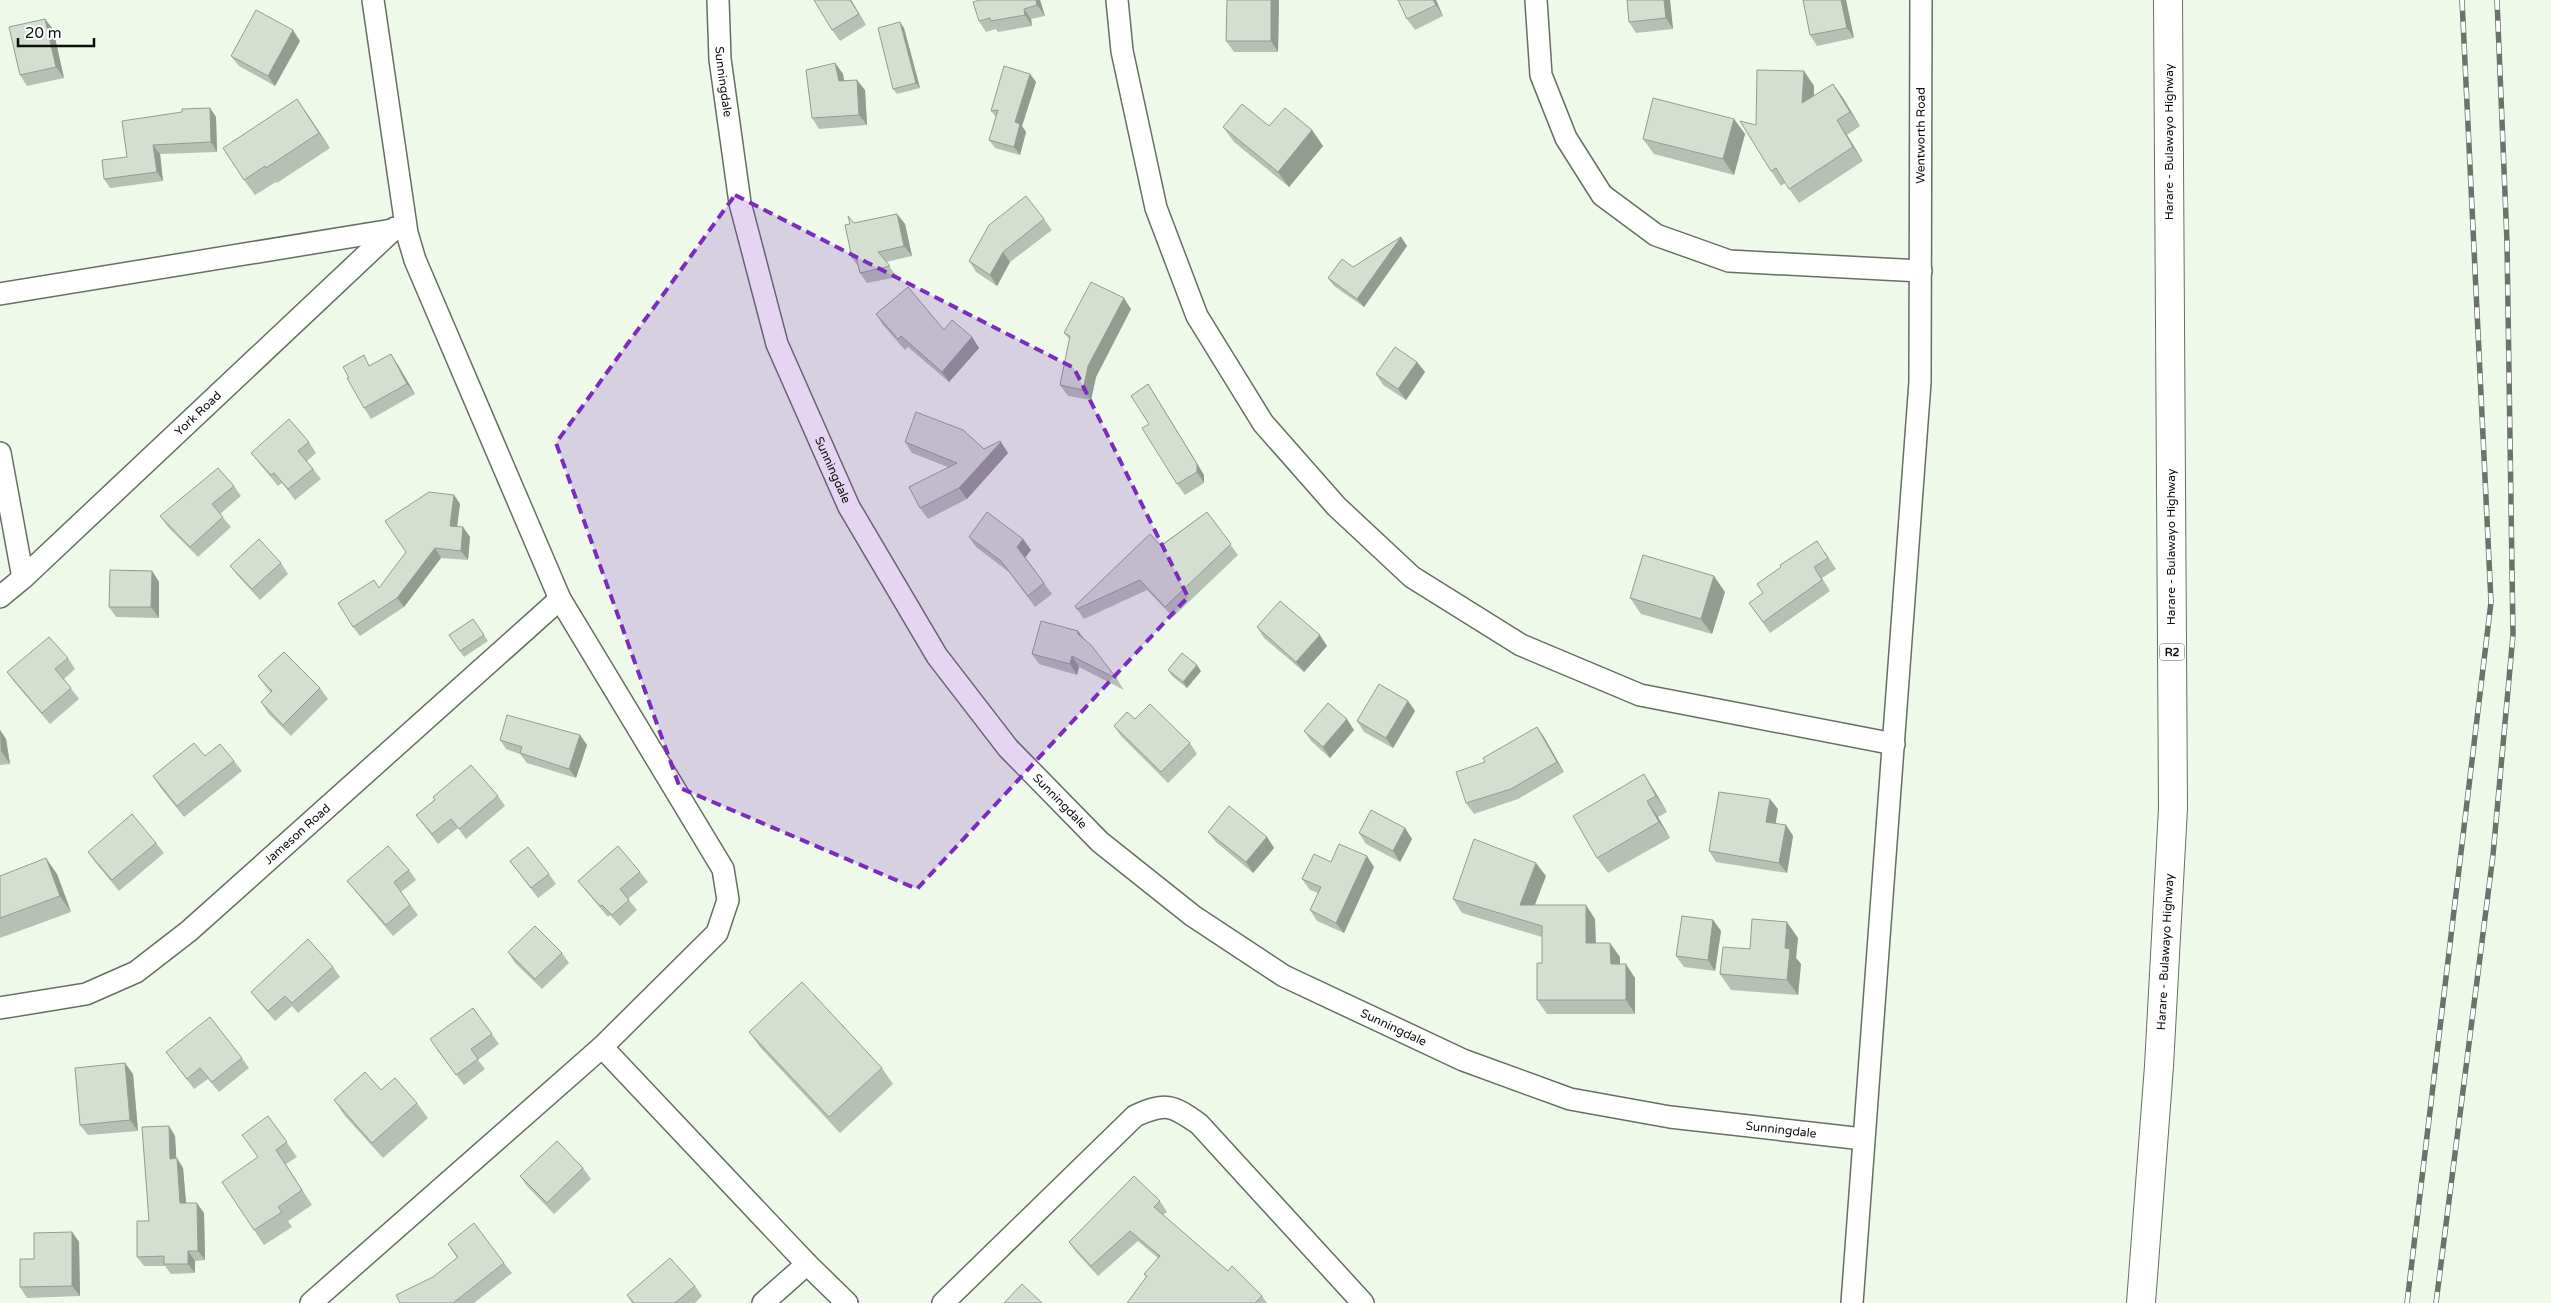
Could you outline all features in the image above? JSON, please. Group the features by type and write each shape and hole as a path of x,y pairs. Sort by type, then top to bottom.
{"highway":[{"name":"Harare - Bulawayo Highway","path":"2141,1303 2159,1066 2173,808 2168,0"}],"street":[{"path":"311,1303 602,1047 717,933 728,900 723,869 560,599 401,230 373,0"},
{"name":"Sunningdale","path":"718,0 720,59 740,203 777,344 849,507 937,656 1008,748 1100,842 1194,916 1284,976 1463,1060 1570,1099 1670,1118 1863,1139"},
{"path":"1117,0 1122,51 1156,208 1197,316 1263,423 1336,506 1412,577 1521,645 1640,695 1894,744"},
{"path":"1536,0 1541,75 1566,138 1602,195 1656,235 1729,261 1921,272"},
{"name":"Wentworth Road","path":"1852,1303 1920,382 1921,0"},
{"path":"0,294 401,230"},
{"name":"York Road","path":"0,597 23,578 401,230"},
{"path":"0,453 23,578"},
{"name":"Jameson Road","path":"0,1008 86,994 136,972 189,931 560,599"},
{"path":"602,1047 807,1264 847,1303"},
{"path":"943,1303 1135,1116 1156,1106 1177,1109 1199,1124 1363,1303"},
{"path":"763,1303 807,1264"}],"highlighted area":[{"path":"735,195 1074,368 1188,597 917,889 680,788 556,443"}],"building":[{"path":"814,0 850,0 859,14 832,30"},
{"path":"980,0 1036,0 1037,5 1024,9 1025,15 991,21 990,18 979,21 973,2"},
{"path":"1227,0 1271,0 1271,41 1226,41"},
{"path":"1398,0 1433,0 1436,5 1407,19"},
{"path":"1627,0 1664,0 1666,18 1629,22"},
{"path":"1803,0 1841,0 1847,28 1810,35"},
{"path":"256,10 293,30 268,76 231,56"},
{"path":"45,19 56,67 20,75 9,27"},
{"path":"900,22 916,83 893,89 878,28"},
{"path":"835,63 839,81 857,80 859,115 812,118 806,70"},
{"path":"1004,66 1030,74 1015,122 1020,124 1014,147 989,140 998,110 991,111"},
{"path":"1757,70 1804,71 1802,103 1833,84 1850,112 1837,120 1853,147 1789,189 1776,168 1771,171 1740,121 1756,125"},
{"path":"1653,98 1734,119 1723,159 1643,139"},
{"path":"297,99 319,133 266,168 265,166 244,180 223,148"},
{"path":"1242,104 1269,126 1285,108 1312,130 1278,172 1223,127"},
{"path":"210,108 211,142 153,145 157,172 104,179 102,160 127,157 122,121 182,112 182,109"},
{"path":"1026,196 1044,219 1003,252 990,275 969,261 989,225"},
{"path":"897,214 904,246 878,252 890,266 860,273 856,256 852,258 845,225 850,224 848,216 854,223"},
{"path":"1401,237 1357,299 1328,278 1342,259 1353,267"},
{"path":"1091,282 1124,298 1088,366 1083,390 1060,385 1070,336 1064,333"},
{"path":"908,287 944,330 952,320 972,337 942,372 901,336 898,339 876,314"},
{"path":"1395,347 1417,362 1398,389 1376,374"},
{"path":"391,354 407,384 364,408 343,367 364,355 369,366"},
{"path":"1148,384 1197,464 1197,472 1177,484 1142,428 1149,424 1131,396"},
{"path":"916,412 963,430 984,449 1001,442 959,488 920,508 909,487 957,463 905,442"},
{"path":"289,419 309,442 298,451 313,469 288,489 274,473 271,475 251,453"},
{"path":"218,468 234,486 212,504 223,517 190,547 160,516"},
{"path":"429,492 454,495 450,526 463,527 461,551 435,548 397,598 353,627 338,603 374,580 379,588 406,552 385,521"},
{"path":"987,512 1023,539 1017,547 1044,583 1028,596 1001,561 969,537"},
{"path":"1207,512 1231,544 1165,607 1140,580 1077,609 1075,606 1150,534 1161,546"},
{"path":"259,539 281,563 252,589 230,566"},
{"path":"1817,541 1828,558 1814,567 1822,580 1763,622 1749,603 1763,593 1757,584 1781,567 1780,565"},
{"path":"1643,555 1714,576 1701,619 1630,598"},
{"path":"110,570 152,571 151,607 109,607"},
{"path":"1280,601 1320,635 1296,662 1257,627"},
{"path":"473,619 484,635 460,651 449,635"},
{"path":"1041,621 1078,631 1078,634 1091,645 1117,679 1072,656 1070,664 1032,654"},
{"path":"49,637 68,658 55,669 71,688 42,713 7,672"},
{"path":"284,652 320,688 283,725 261,702 272,691 258,676"},
{"path":"1182,653 1197,665 1183,682 1168,670"},
{"path":"1379,684 1408,701 1386,738 1357,721"},
{"path":"1328,703 1347,719 1323,747 1304,731"},
{"path":"1150,704 1190,743 1161,772 1114,726 1127,712 1135,719"},
{"path":"507,715 580,735 569,769 520,753 522,747 500,740"},
{"path":"1537,727 1557,762 1511,789 1466,803 1456,772 1485,762 1483,758"},
{"path":"194,743 205,756 220,744 234,761 177,806 153,776"},
{"path":"471,765 498,796 459,829 451,819 432,834 416,815 435,800 433,797"},
{"path":"1644,774 1656,796 1647,801 1659,822 1597,858 1573,816"},
{"path":"1719,792 1770,799 1766,822 1786,825 1779,863 1709,851"},
{"path":"1229,806 1267,837 1246,862 1208,832"},
{"path":"1371,810 1405,828 1393,851 1359,833"},
{"path":"132,814 156,843 112,880 88,852"},
{"path":"1474,839 1536,863 1520,905 1586,905 1586,943 1610,943 1611,964 1626,964 1626,1000 1537,1000 1537,963 1542,963 1542,926 1453,899"},
{"path":"1339,844 1367,856 1336,923 1310,910 1321,887 1302,879 1314,854 1331,862"},
{"path":"388,846 409,870 394,882 410,905 386,925 347,881"},
{"path":"618,846 640,872 620,889 629,900 612,915 602,905 600,906 578,881"},
{"path":"528,847 549,874 531,888 510,861"},
{"path":"46,858 60,896 0,918 0,876"},
{"path":"1682,916 1713,920 1708,960 1676,956"},
{"path":"1752,919 1787,922 1785,948 1790,949 1787,980 1720,974 1723,947 1750,949"},
{"path":"535,926 562,953 535,979 508,952"},
{"path":"308,939 333,967 292,1003 285,996 268,1011 251,992"},
{"path":"802,982 882,1068 829,1117 749,1032"},
{"path":"473,1008 492,1034 471,1049 478,1059 456,1075 430,1039"},
{"path":"210,1017 242,1058 212,1082 200,1068 187,1079 166,1052"},
{"path":"125,1063 130,1120 80,1125 75,1068"},
{"path":"365,1072 381,1090 395,1078 417,1103 372,1143 334,1100"},
{"path":"268,1116 287,1142 276,1150 302,1190 278,1207 282,1212 254,1230 222,1182 258,1157 242,1135"},
{"path":"169,1126 170,1159 177,1158 180,1203 197,1203 198,1251 188,1251 188,1264 164,1264 164,1256 137,1257 137,1221 149,1221 142,1127"},
{"path":"557,1141 583,1168 547,1203 520,1176"},
{"path":"1134,1176 1160,1201 1154,1207 1228,1271 1232,1266 1262,1296 1255,1303 1127,1303 1147,1276 1144,1274 1160,1256 1130,1231 1091,1266 1069,1242"},
{"path":"474,1223 504,1263 453,1303 400,1303 396,1295 433,1277 458,1257 448,1244"},
{"path":"72,1232 72,1286 20,1287 20,1259 34,1259 34,1233"},
{"path":"670,1258 695,1286 675,1303 634,1303 627,1295"},
{"path":"1022,1284 1042,1303 1004,1303"}],"railway":[{"path":"2407,1303 2491,602 2462,0"},
{"path":"2436,1303 2493,855 2513,635 2507,242 2497,0"}]}
